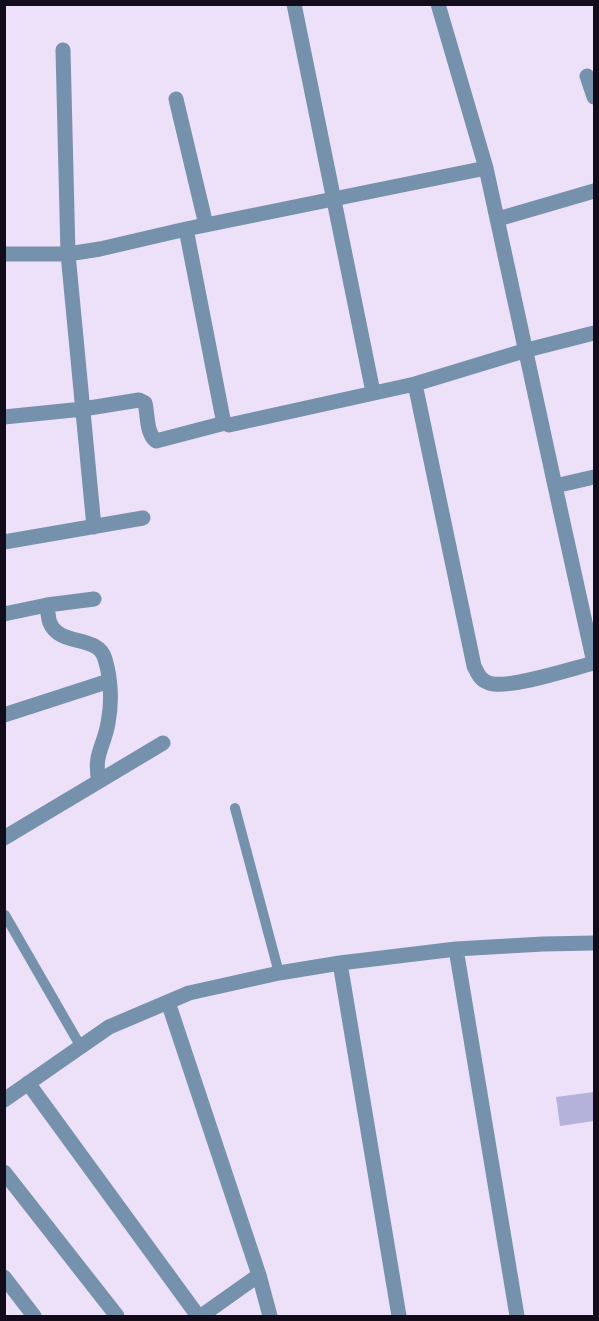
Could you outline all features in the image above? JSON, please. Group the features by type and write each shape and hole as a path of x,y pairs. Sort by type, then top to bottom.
{"street":[{"path":"294,4 373,392"},
{"path":"415,384 474,666 480,678 491,684 506,685 594,663 591,633 555,486 486,168 438,4"},
{"path":"63,50 68,254 94,527"},
{"path":"587,76 594,97"},
{"path":"176,99 206,225"},
{"path":"4,254 68,254 100,249 186,229 486,168"},
{"path":"498,219 594,191"},
{"path":"186,229 225,423"},
{"path":"4,417 142,400 146,408 152,438 156,441 225,423 232,425 415,384 526,350 594,333"},
{"path":"555,486 594,477"},
{"path":"4,542 143,518"},
{"path":"4,614 47,605 94,599"},
{"path":"47,605 50,623 54,629 61,635 99,648 105,657 110,681 111,706 96,768 99,781"},
{"path":"4,715 110,681"},
{"path":"4,838 163,743"},
{"path":"4,1100 110,1027 189,993 279,973 340,963 456,949 594,943"},
{"path":"456,949 517,1317"},
{"path":"340,963 399,1317"},
{"path":"168,1002 259,1275 270,1317"},
{"path":"28,1083 200,1317 259,1275"},
{"path":"4,1172 117,1317"},
{"path":"4,1277 34,1317"}],"lane":[{"path":"236,808 279,973"},
{"path":"5,915 81,1047"}],"building":[{"path":"594,1092 594,1121 560,1126 556,1097"}]}
